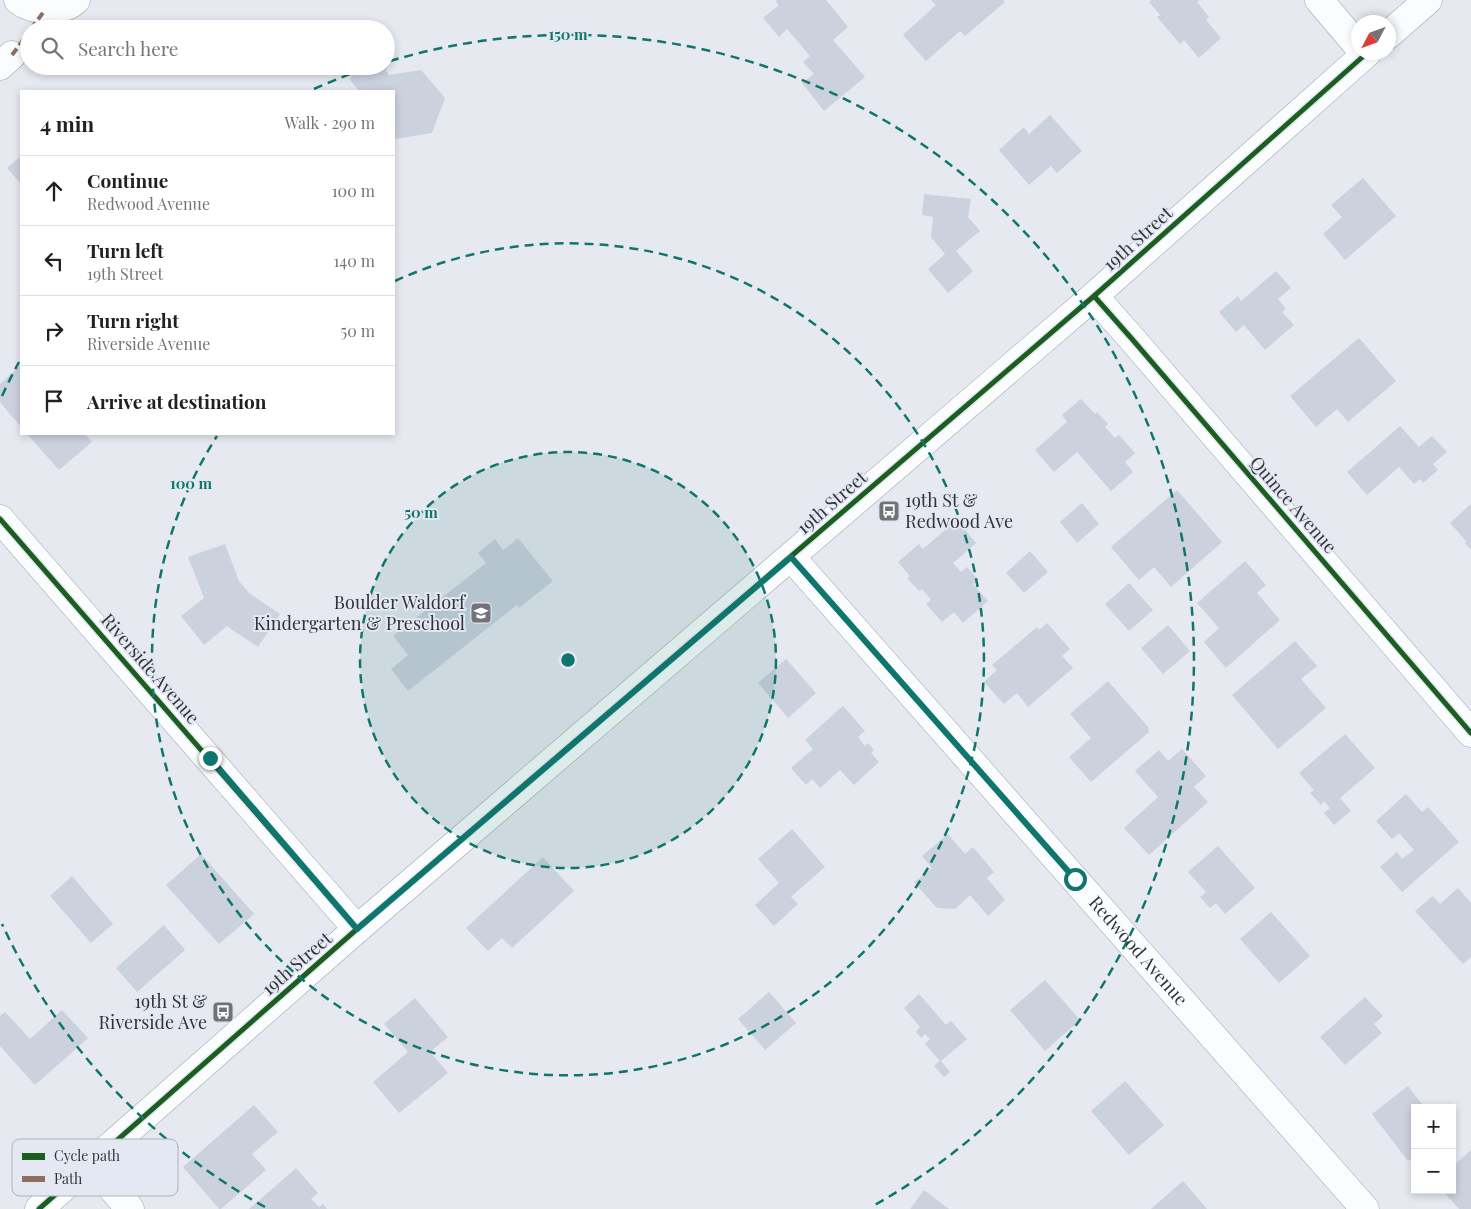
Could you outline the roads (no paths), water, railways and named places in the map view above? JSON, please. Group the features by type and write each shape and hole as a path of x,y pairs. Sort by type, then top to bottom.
{"street":[{"path":"18,0 24,5 45,10 70,5 76,0"},
{"path":"1319,0 1351,36"},
{"path":"1396,28 1428,0"},
{"name":"19th Street","path":"119,1139 357,929 1094,296 1354,60"},
{"name":"Quince Avenue","path":"1094,296 1471,733"},
{"name":"Riverside Avenue","path":"0,518 357,929"},
{"name":"Redwood Avenue","path":"791,557 1365,1209"},
{"name":"19th Street","path":"40,1209 55,1196"},
{"path":"119,1196 130,1209"}],"place":[{"name":"19th St & Redwood Ave","path":"889,511"},
{"name":"Boulder Waldorf Kindergarten & Preschool","path":"481,613"},
{"name":"19th St & Riverside Ave","path":"223,1012"}]}
